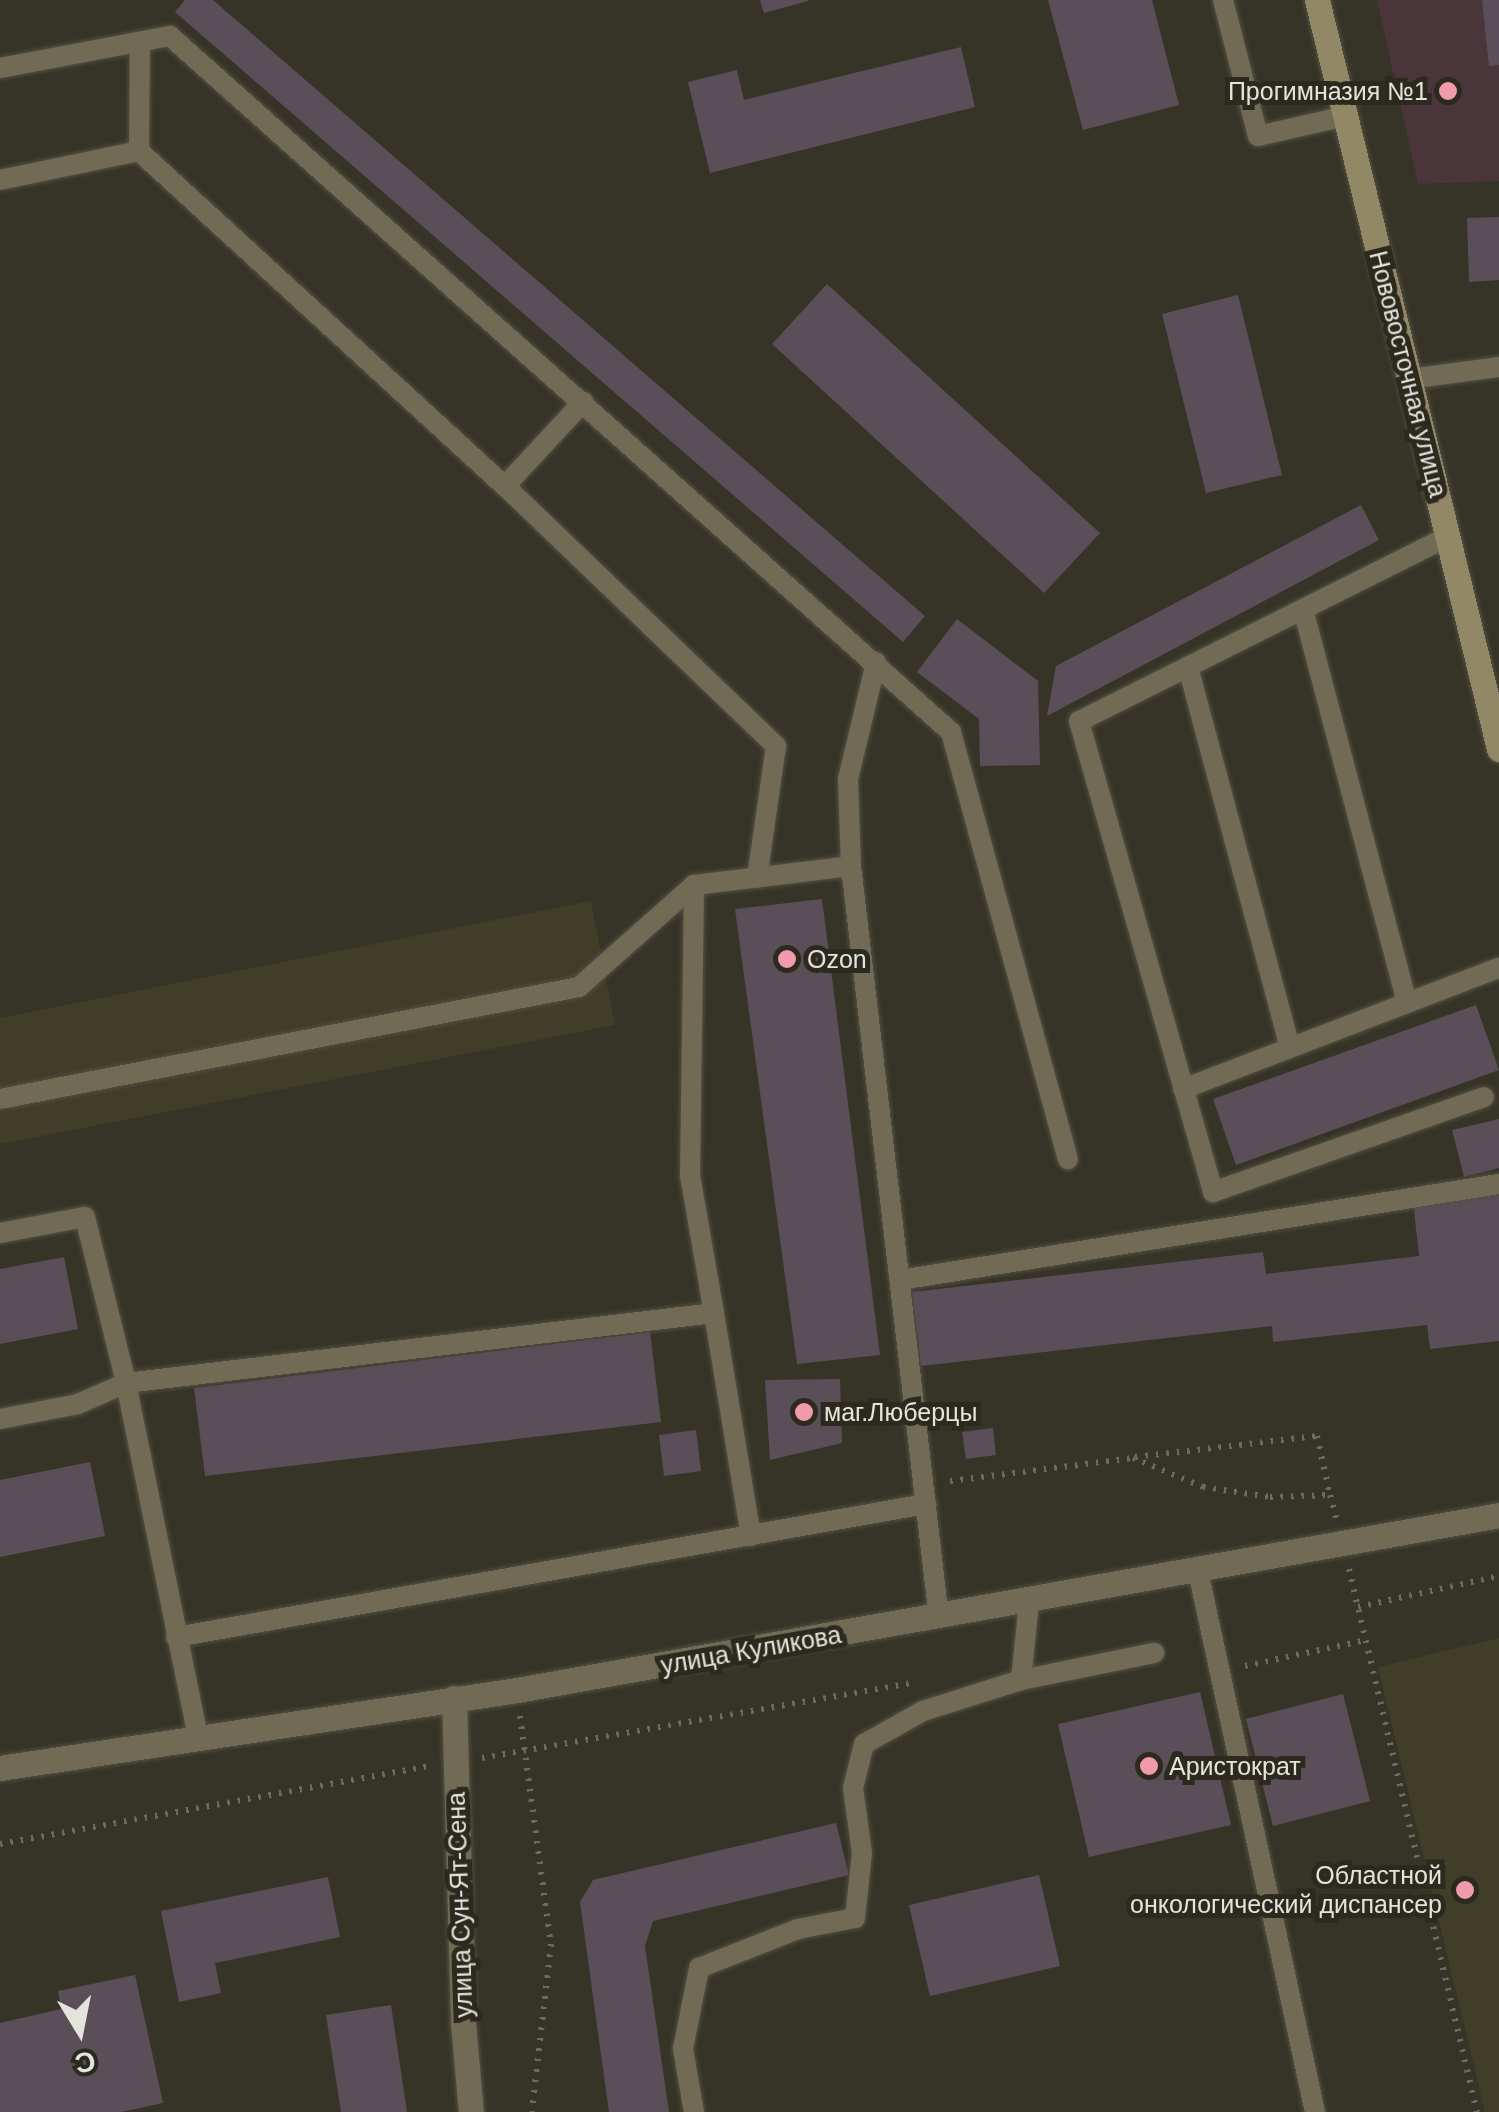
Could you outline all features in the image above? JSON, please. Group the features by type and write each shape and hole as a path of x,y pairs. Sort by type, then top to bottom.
{"main road":[{"name":"Нововосточная улица","path":"1317,0 1499,749"}],"street":[{"name":"улица Куликова","path":"0,1768 516,1690 1198,1572 1499,1515"},
{"name":"улица Сун-Ят-Сена","path":"454,1698 463,2022 471,2112"}],"lane":[{"path":"1223,0 1258,136 1346,116"},
{"path":"0,68 170,36 951,732 1068,1160"},
{"path":"140,42 140,151 504,486 776,746 757,878"},
{"path":"0,180 140,151"},
{"path":"1409,378 1499,367"},
{"path":"504,486 583,402"},
{"path":"1448,536 1079,722 1213,1192 1484,1097"},
{"path":"1303,608 1407,1003"},
{"path":"876,662 848,780 851,866 939,1618"},
{"path":"1188,667 1290,1048"},
{"path":"0,1099 579,987 694,886 851,866"},
{"path":"694,886 690,1176 751,1536"},
{"path":"1184,1089 1499,968"},
{"path":"900,1280 1499,1184"},
{"path":"0,1233 85,1216 126,1383 198,1738"},
{"path":"0,1420 78,1404 126,1383 714,1313"},
{"path":"176,1637 751,1536 925,1494"},
{"path":"1198,1572 1315,2112"},
{"path":"1021,1680 1028,1602"},
{"path":"694,2112 683,2049 698,1968 798,1929 855,1918 862,1853 853,1788 864,1744 923,1711 1021,1680 1154,1653"}],"path":[{"path":"925,1494 1133,1458 1318,1436 1478,2112"},
{"path":"1133,1458 1203,1486 1270,1497 1330,1495"},
{"path":"1358,1606 1499,1576"},
{"path":"1220,1671 1366,1640"},
{"path":"0,1844 927,1680"},
{"path":"516,1690 551,1944 532,2112"}],"shaded area":[{"name":"Прогимназия №1","path":"1377,0 1499,0 1499,181 1418,184"},
{"path":"591,901 615,1025 0,1144 0,1018"},
{"name":"Областной онкологический диспансер","path":"1499,1638 1499,2112 1485,2112 1378,1667"}],"building":[{"path":"185,0 213,0 925,616 903,642 175,12"},
{"path":"760,0 808,0 808,1 764,13"},
{"path":"1048,0 1152,0 1179,105 1083,130"},
{"path":"1482,0 1499,0 1499,65 1489,66"},
{"path":"961,47 975,107 710,173 688,82 737,70 744,100"},
{"path":"1499,217 1499,280 1469,282 1467,218"},
{"path":"827,284 1100,533 1044,593 772,344"},
{"path":"1238,295 1282,475 1206,493 1162,314"},
{"path":"1361,505 1379,540 1047,716 1056,666"},
{"path":"957,619 1038,681 1040,765 980,766 979,719 917,672"},
{"path":"822,899 880,1355 797,1364 735,909"},
{"path":"1476,1005 1499,1070 1236,1165 1213,1099"},
{"path":"1499,1119 1499,1168 1464,1177 1452,1130"},
{"path":"1499,1191 1499,1341 1430,1349 1427,1325 1273,1342 1272,1326 921,1366 912,1292 1263,1252 1266,1274 1419,1256 1413,1201"},
{"path":"64,1257 78,1329 0,1344 0,1269"},
{"path":"650,1332 661,1422 205,1476 194,1388"},
{"name":"маг.Люберцы","path":"840,1379 842,1443 770,1460 765,1380"},
{"path":"993,1428 996,1455 966,1459 962,1432"},
{"path":"696,1430 701,1471 664,1476 659,1435"},
{"path":"90,1462 105,1536 0,1557 0,1480"},
{"path":"1200,1692 1231,1825 1089,1857 1058,1724"},
{"path":"1343,1694 1370,1801 1273,1826 1246,1719"},
{"path":"836,1823 849,1875 653,1921 645,1946 669,2112 609,2112 580,1902 593,1880"},
{"path":"1039,1875 1060,1966 930,1996 909,1905"},
{"path":"328,1877 340,1937 215,1963 221,1993 179,2002 161,1911"},
{"path":"135,1975 163,2103 121,2112 0,2112 0,2023 61,2009 58,1991"},
{"path":"391,2005 407,2112 341,2112 326,2015"}],"place":[{"name":"Прогимназия №1","path":"1448,91"},
{"name":"Ozon","path":"787,959"},
{"name":"маг.Люберцы","path":"804,1412"},
{"name":"Аристократ","path":"1149,1766"},
{"name":"Областной онкологический диспансер","path":"1465,1890"}]}
